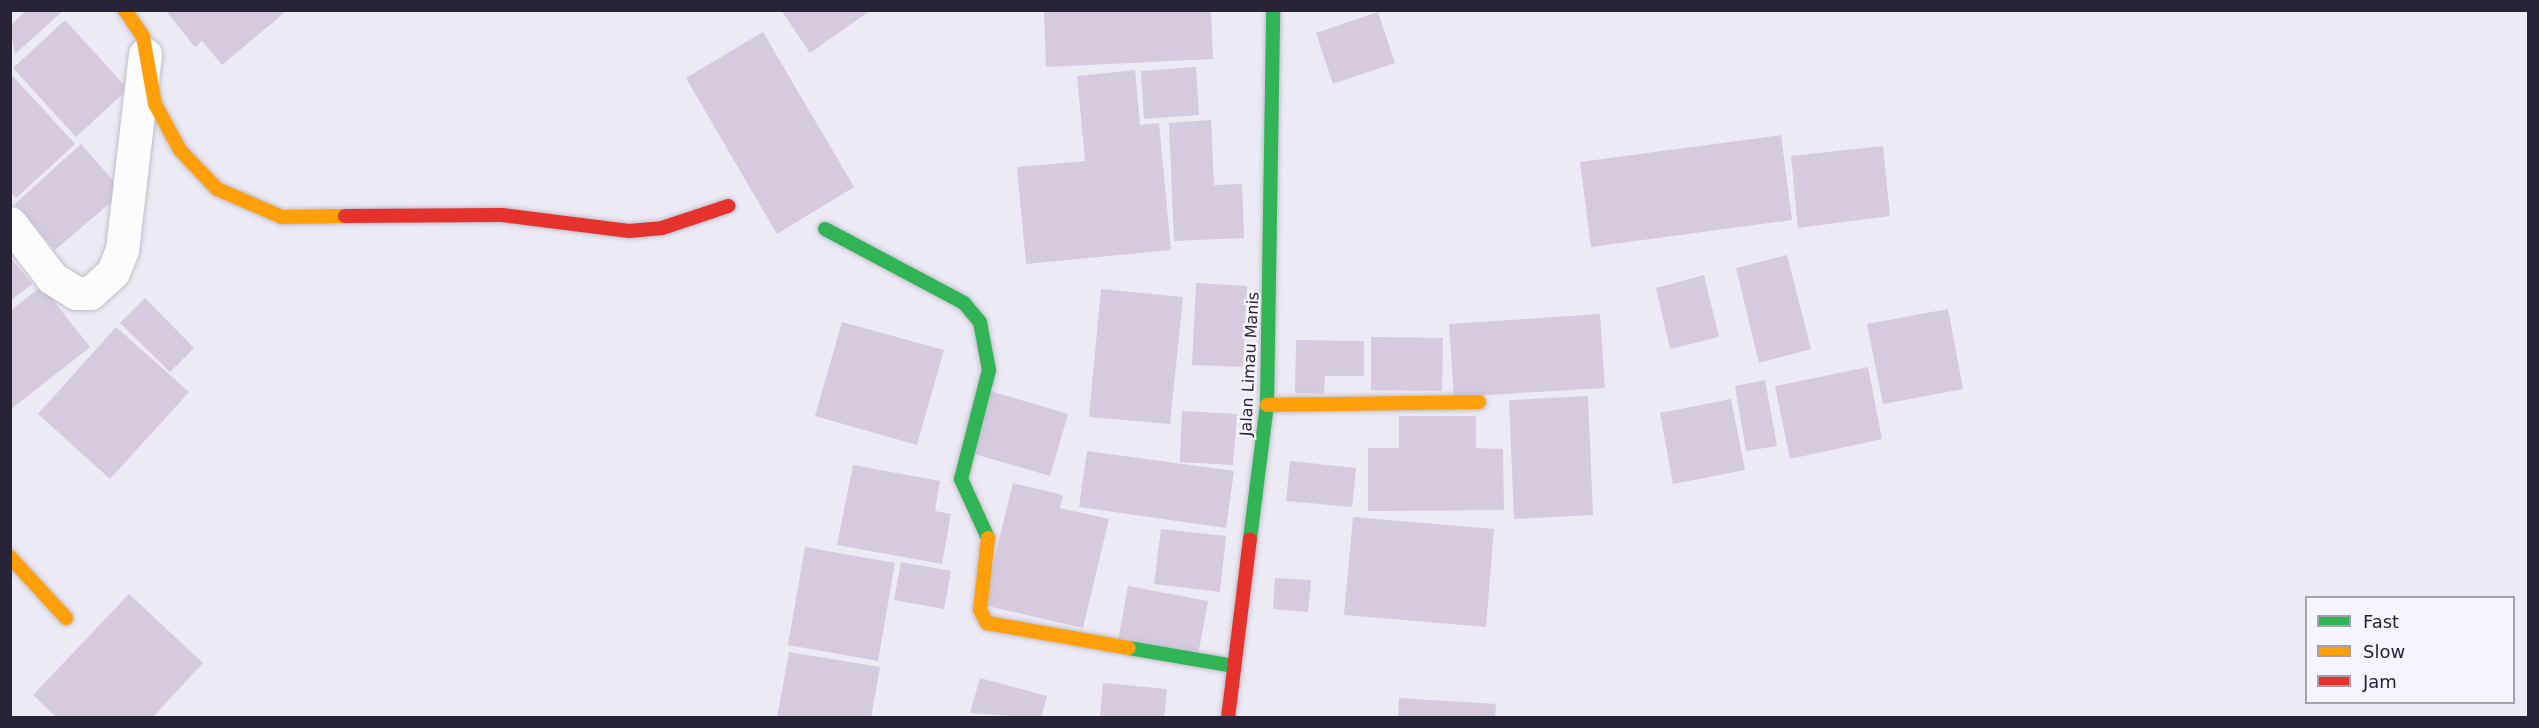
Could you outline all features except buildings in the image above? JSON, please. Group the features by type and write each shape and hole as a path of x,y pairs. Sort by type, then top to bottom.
{"street":[{"path":"125,10 146,50 155,104 180,150 217,189 261,213 282,217 502,215 629,231 662,228 728,206"},
{"name":"Jalan Limau Manis","path":"1228,717 1267,405 1273,10"},
{"path":"10,223 52,278 70,290 90,292 113,272 122,250 146,50"},
{"path":"825,229 964,303 980,322 989,370 961,479 989,539 980,610 987,623 1234,666"},
{"path":"1267,405 1479,402"},
{"path":"10,557 66,618"}],"traffic: fast":[{"path":"1250,539 1267,405 1273,10"},
{"path":"825,229 964,303 980,322 989,370 961,479 988,538"},
{"path":"1129,648 1234,666"}],"traffic: slow":[{"path":"125,10 143,37 155,104 180,150 217,189 282,217 345,216"},
{"path":"1267,405 1479,402"},
{"path":"988,538 980,610 987,623 1129,648"},
{"path":"10,557 66,618"}],"traffic: jam":[{"path":"345,216 502,215 629,231 662,228 728,206"},
{"path":"1228,718 1250,539"}]}
